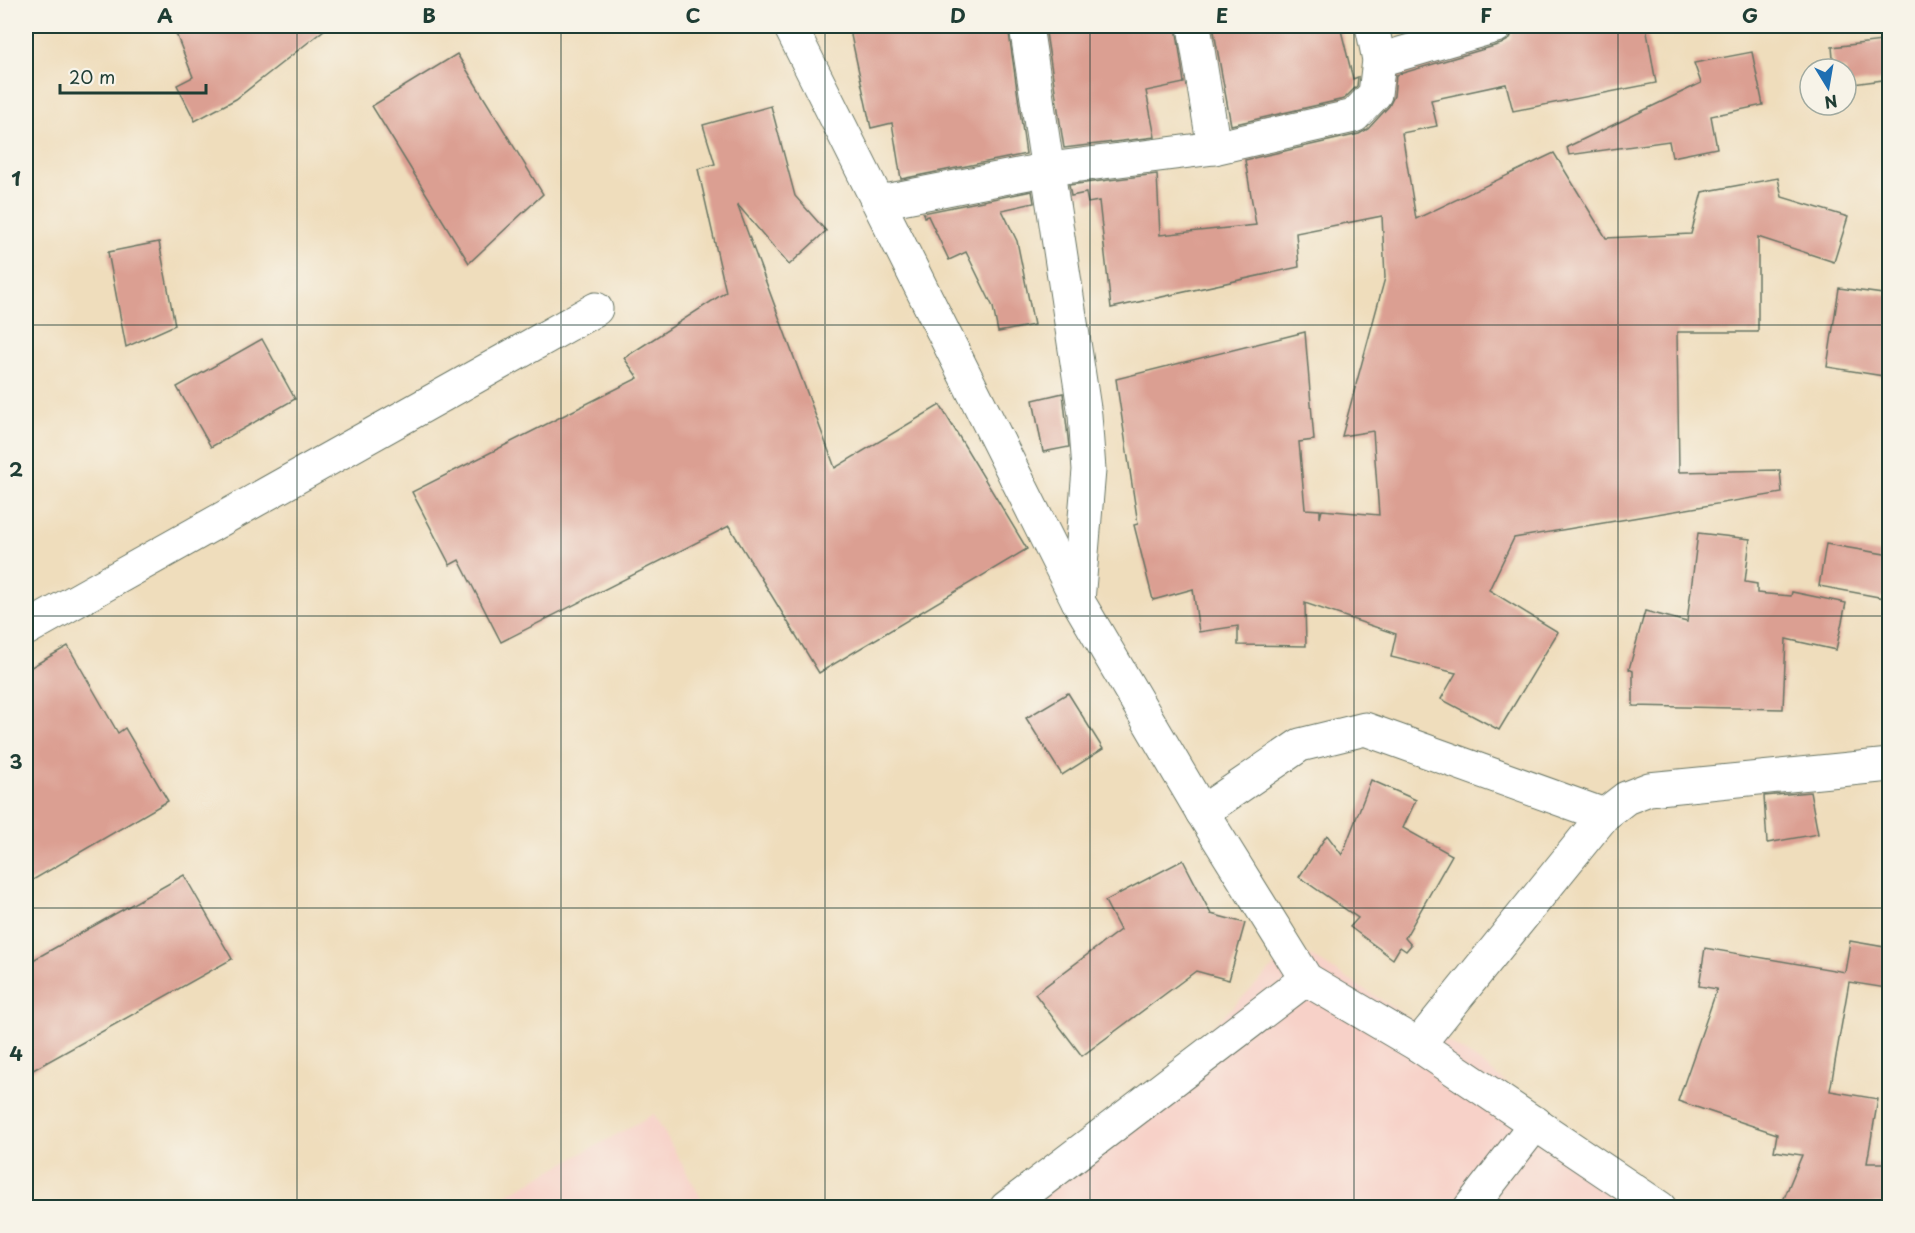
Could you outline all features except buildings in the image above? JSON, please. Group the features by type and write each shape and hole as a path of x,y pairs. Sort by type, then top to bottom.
{"street":[{"path":"790,26 1078,601 1202,812 1306,979 1418,1045 1660,1208"},
{"path":"1026,26 1085,415 1089,470 1078,601"},
{"path":"1194,26 1215,148"},
{"path":"880,202 1049,169 1215,148 1353,116 1375,94 1379,60 1372,26"},
{"path":"1379,60 1496,26"},
{"path":"26,629 596,309"},
{"path":"1202,812 1300,746 1365,729 1604,815"},
{"path":"1418,1045 1604,815 1626,798 1649,789 1890,765"},
{"path":"1006,1208 1306,979"},
{"path":"1470,1208 1536,1123"}],"shaded area":[{"path":"1295,946 1480,1062 1656,1207 1021,1208 1051,1185"},
{"path":"654,1114 706,1207 484,1207"}]}
